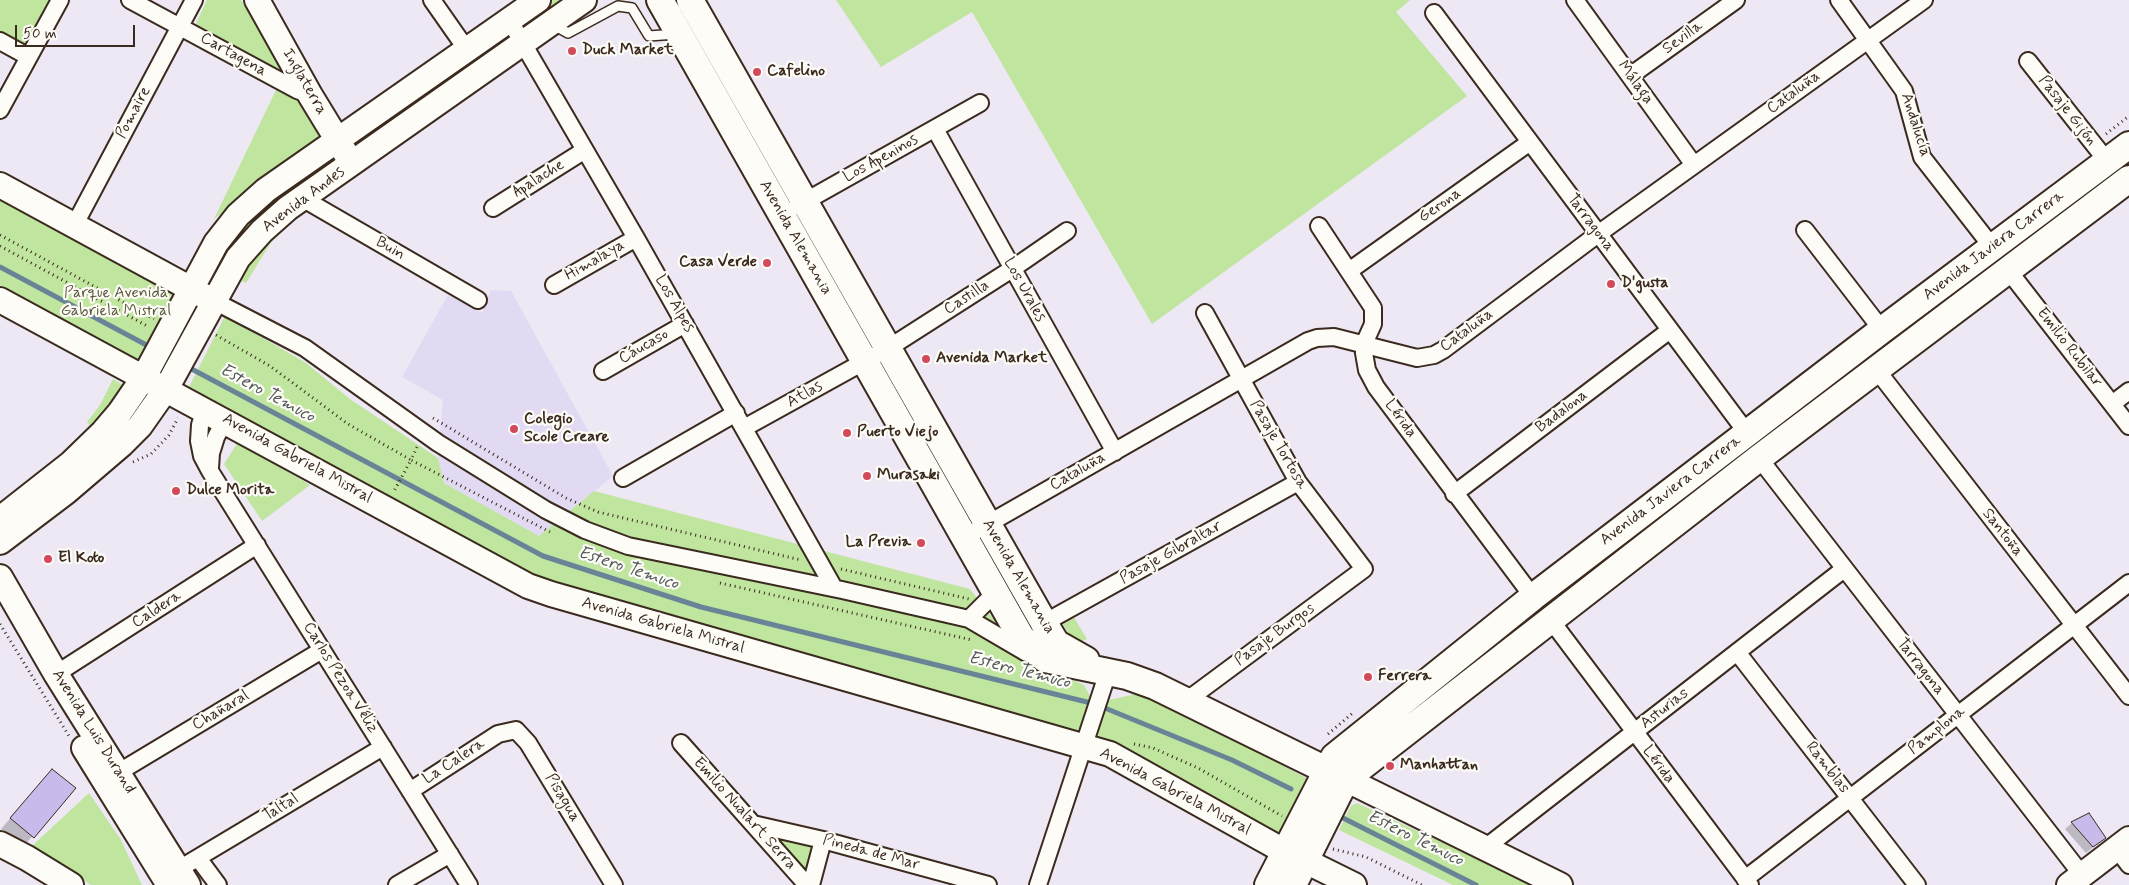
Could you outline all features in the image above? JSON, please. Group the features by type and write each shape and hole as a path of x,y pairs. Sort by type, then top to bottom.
{"main road":[{"name":"Avenida Alemania","path":"660,0 782,214 987,524 1056,643 1105,679"},
{"name":"Avenida Alemania","path":"690,0 805,202 876,355 965,537 1021,637 1045,659 1105,679"},
{"name":"Avenida Javiera Carrera","path":"1336,775 1334,757 1533,596 1882,330 2129,145"},
{"name":"Avenida Javiera Carrera","path":"1268,885 1295,856 1336,775 1529,636 1759,458 2129,179"},
{"path":"2008,270 2008,252 2013,232"},
{"path":"1988,285 1994,265 1993,248"},
{"path":"1720,454 1741,452 1759,458 1765,435 1775,412"},
{"path":"1529,636 1534,617 1533,596"},
{"path":"1105,679 1155,686 1336,775"},
{"name":"Avenida Javiera Carrera","path":"1293,885 1295,856"}],"street":[{"path":"0,110 60,0"},
{"name":"Cartagena","path":"130,0 297,90 310,95"},
{"name":"Pomaire","path":"74,226 194,0"},
{"name":"Inglaterra","path":"258,0 310,95 352,164"},
{"path":"432,0 467,50"},
{"name":"Málaga","path":"1575,0 1694,165"},
{"name":"Sevilla","path":"1630,76 1736,0"},
{"name":"Andalucía","path":"1839,0 1904,90 1922,156 1993,248"},
{"name":"Cataluña","path":"965,537 1317,338 1334,337 1409,357 1434,355 1451,345 1598,234 1924,0"},
{"name":"Avenida Andes","path":"0,519 70,464 103,432 120,412 147,371 216,243 238,215 266,190 536,1"},
{"name":"Avenida Andes","path":"0,542 66,492 121,445 174,387 190,346 238,258 275,219 302,198 524,44 560,29 583,11"},
{"name":"Tarragona","path":"1434,13 1747,433"},
{"name":"Los Alpes","path":"510,21 736,412 834,588"},
{"path":"0,41 29,57"},
{"name":"Pasaje Gijón","path":"2028,61 2107,161"},
{"name":"Los Apeninos","path":"782,214 980,103"},
{"name":"Los Urales","path":"935,128 1114,452"},
{"name":"Gerona","path":"1349,271 1530,142"},
{"name":"Apalache","path":"493,208 585,150"},
{"path":"0,185 214,302 305,348 438,443 546,510 585,530 628,546 834,588 969,620 1031,656 1045,659"},
{"name":"Buin","path":"302,198 478,300"},
{"name":"Lérida","path":"1319,226 1374,308 1371,331 1364,344 1365,362 1376,387 1454,494 1533,596"},
{"path":"1805,230 1882,330"},
{"name":"Castilla","path":"876,355 1012,269 1067,231"},
{"name":"Himalaya","path":"554,285 636,238"},
{"name":"Emilio Rubilar","path":"2008,270 2129,426"},
{"name":"Avenida Gabriela Mistral","path":"0,300 147,371 215,415 528,586 1087,740 1343,882"},
{"name":"Pasaje Tortosa","path":"1205,312 1240,380 1298,482 1364,569"},
{"name":"Cáucaso","path":"603,371 685,324"},
{"name":"Badalona","path":"1454,494 1670,330"},
{"name":"Atlas","path":"744,428 876,355"},
{"name":"Santoña","path":"1876,369 2129,696"},
{"path":"2112,404 2129,390"},
{"path":"622,478 736,412"},
{"path":"210,471 211,453 216,437 215,415"},
{"name":"Carlos Pezoa Véliz","path":"215,415 200,425 199,441 202,456 210,471 469,885"},
{"name":"Tarragona","path":"1759,458 1958,715 2076,880"},
{"name":"Pasaje Gibraltar","path":"1044,623 1298,482"},
{"name":"Caldera","path":"56,674 257,546"},
{"name":"Pasaje Burgos","path":"1186,701 1364,569"},
{"name":"Asturias","path":"1484,848 1844,569"},
{"name":"Avenida Luis Durand","path":"0,577 56,674 119,772 178,878"},
{"name":"Pamplona","path":"1747,882 1850,798 2129,583"},
{"path":"969,620 996,592"},
{"name":"Avenida Luis Durand","path":"0,610 178,878"},
{"name":"Lérida","path":"1550,619 1747,882"},
{"name":"Chañaral","path":"119,772 322,650"},
{"name":"Ramblas","path":"1736,652 1917,885"},
{"path":"1038,885 1087,740 1105,679"},
{"name":"Pisagua","path":"498,734 516,730 528,743 614,885"},
{"name":"La Calera","path":"410,791 498,734"},
{"name":"Emilio Nualart Serra","path":"681,743 809,885"},
{"name":"Taltal","path":"178,878 383,747"},
{"path":"1336,775 1560,885"},
{"name":"Pineda de Mar","path":"753,824 823,840 988,885"},
{"name":"Emilio Nualart Serra","path":"809,885 823,840"},
{"path":"0,844 57,879"},
{"path":"2076,880 2125,851"},
{"path":"397,885 450,854"},
{"path":"178,878 218,885"}],"lane":[{"path":"632,8 638,0"},
{"path":"583,11 618,6 632,8"},
{"path":"632,8 649,36 679,34"}],"path":[{"path":"0,235 170,328"},
{"path":"124,465 151,454 170,435 179,420 174,387"},
{"path":"395,489 411,460"},
{"path":"1329,848 1366,857 1422,885"}],"shaded area":[{"name":"Colegio Scole Creare","path":"491,290 511,291 613,476 539,536 444,483 438,458 443,400 402,377 448,295 482,313"}],"green space":[{"path":"0,0 60,0 29,57 0,41"},
{"path":"207,0 241,0 295,85 193,30"},
{"path":"553,0 569,0 529,30 524,21"},
{"path":"836,0 1410,0 1396,12 1467,96 1152,324 972,12 881,67"},
{"path":"511,32 517,40 365,142 361,135"},
{"path":"276,90 298,101 323,136 214,219"},
{"path":"332,156 338,164 221,273 210,268 226,242 264,202"},
{"name":"Parque Avenida Gabriela Mistral","path":"0,197 178,292 141,361 0,285"},
{"path":"292,217 294,219 270,244 246,283 239,279 248,263"},
{"path":"1955,286 1942,308 1815,400 1824,381"},
{"path":"225,316 306,363 350,399 438,458 444,483 539,536 594,491 970,589 1025,659 1084,685 1090,696 1077,738 546,581 414,512 189,387"},
{"path":"113,379 126,387 92,428 87,422 100,405"},
{"path":"238,442 310,485 262,521 224,464"},
{"path":"1072,614 1087,639 1075,644 1061,621"},
{"path":"1136,694 1157,699 1312,781 1283,835 1272,831 1097,738 1109,700"},
{"path":"89,793 121,840 142,885 91,885 32,846"},
{"path":"1357,803 1529,885 1453,885 1339,830 1351,806"},
{"path":"768,829 814,843 807,874"}],"building":[{"path":"52,769 76,788 34,838 10,818"},
{"path":"2089,813 2106,838 2093,847 2071,822"}],"waterway":[{"name":"Estero Temuco","path":"0,267 152,348"},
{"name":"Estero Temuco","path":"186,366 543,556 701,607 1095,704 1232,760 1291,789"},
{"name":"Estero Temuco","path":"1341,817 1476,885"}],"place":[{"name":"Duck Market","path":"572,51"},
{"name":"Cafelino","path":"757,72"},
{"name":"Casa Verde","path":"767,263"},
{"name":"D'gusta","path":"1611,284"},
{"name":"Avenida Market","path":"926,359"},
{"name":"Colegio Scole Creare","path":"514,429"},
{"name":"Puerto Viejo","path":"847,433"},
{"name":"Murasaki","path":"867,476"},
{"name":"Dulce Morita","path":"176,491"},
{"name":"La Previa","path":"921,543"},
{"name":"El Koto","path":"48,559"},
{"name":"Ferrera","path":"1368,677"},
{"name":"Manhattan","path":"1390,766"}]}
